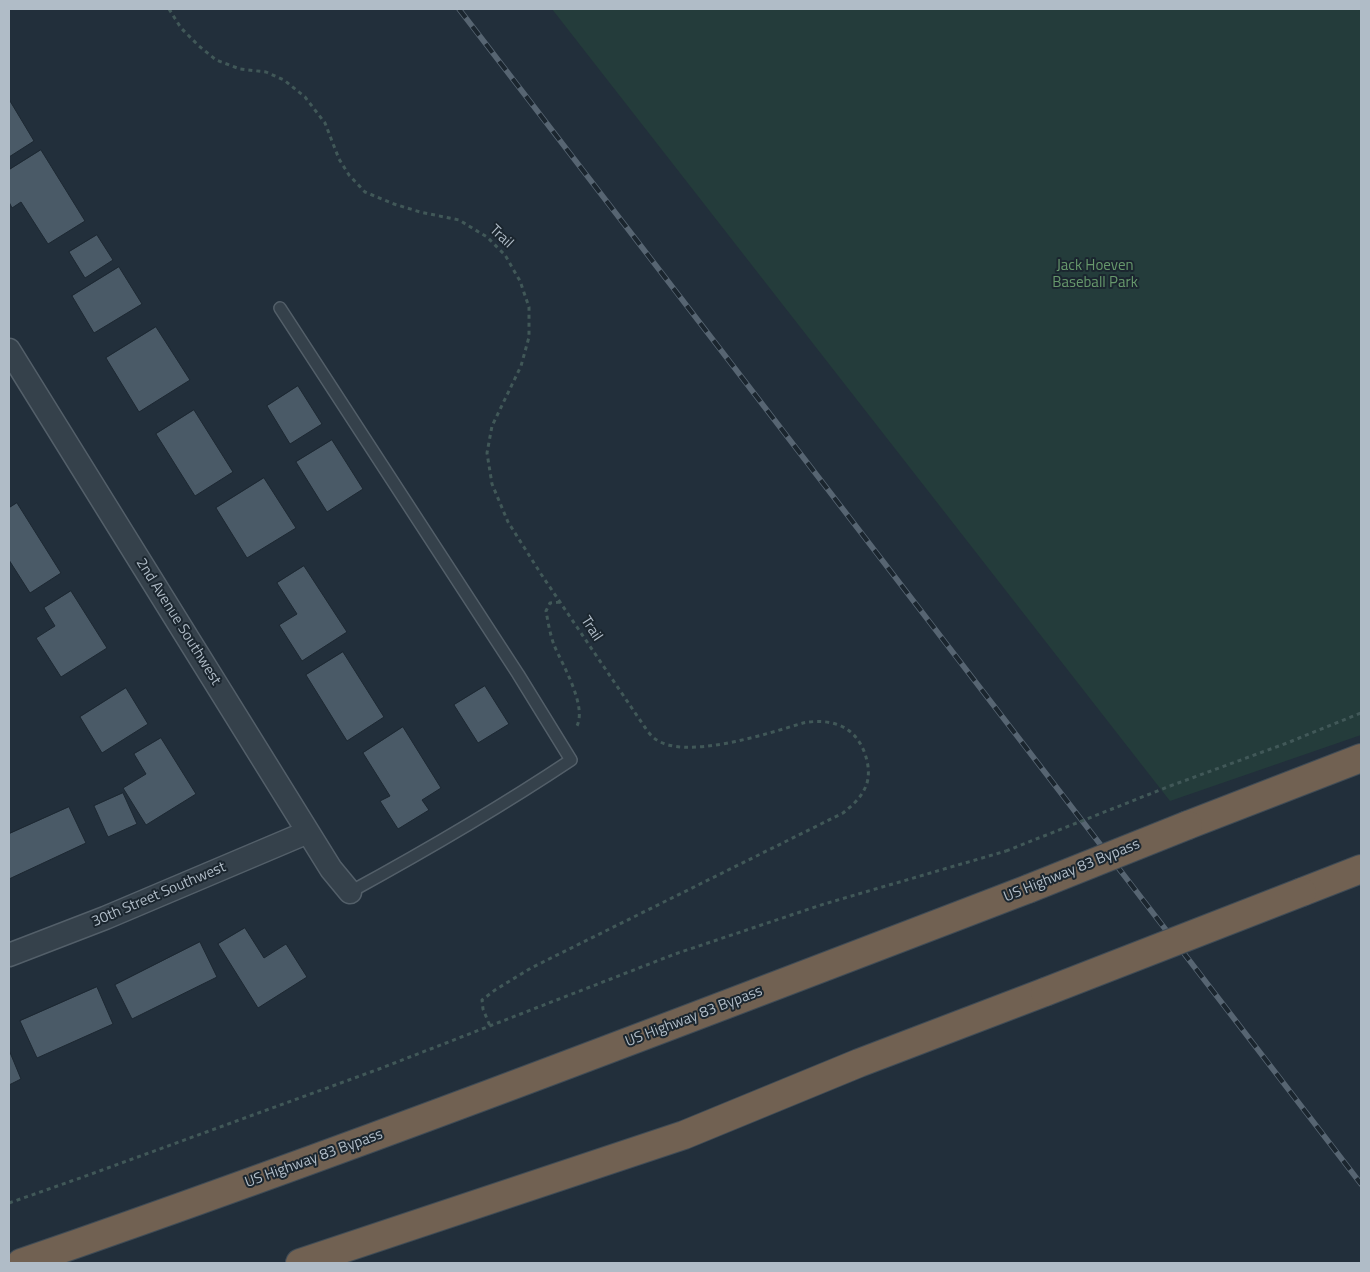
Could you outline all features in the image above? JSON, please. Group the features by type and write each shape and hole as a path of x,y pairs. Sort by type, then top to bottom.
{"highway":[{"name":"US Highway 83 Bypass","path":"22,1263 197,1202 610,1050 1361,758"},
{"path":"300,1263 684,1135 859,1063 1361,869"}],"street":[{"name":"2nd Avenue Southwest","path":"9,350 331,869 350,892"},
{"name":"30th Street Southwest","path":"9,955 105,918 308,832"}],"lane":[{"path":"280,308 571,760 500,805 350,892"}],"path":[{"name":"Trail","path":"169,9 181,28 216,60 240,69 266,72 284,80 304,97 325,123 339,159 349,175 365,192 420,212 459,220 487,237 506,255 520,281 529,307 529,336 521,366 492,426 487,454 492,484 508,522 583,638 654,738 682,747 715,745 812,721 830,723 848,730 858,741 865,754 869,772 867,784 861,796 853,805 834,818 814,826 532,968 495,990 482,1000 483,1009 490,1026"},
{"path":"560,602 550,603 546,611 554,644 570,676 579,712 578,724 562,744"},
{"path":"9,1203 83,1178 379,1070 675,954 824,904 1006,851 1361,713"}],"green space":[{"name":"Jack Hoeven Baseball Park","path":"552,9 1361,9 1361,735 1170,801"}],"building":[{"path":"9,102 34,141 9,157"},
{"path":"41,150 85,221 48,244 21,202 12,208 9,202 9,170"},
{"path":"97,235 113,260 85,278 69,252"},
{"path":"119,267 142,304 94,333 72,296"},
{"path":"156,327 190,380 139,412 106,358"},
{"path":"298,386 322,424 290,444 267,406"},
{"path":"194,410 233,472 195,496 156,434"},
{"path":"332,440 363,489 327,512 296,462"},
{"path":"264,478 296,528 247,558 216,508"},
{"path":"17,503 61,573 30,593 9,560 9,508"},
{"path":"304,566 347,632 302,661 279,625 297,614 277,583"},
{"path":"71,591 107,648 61,677 36,638 55,626 44,608"},
{"path":"343,652 384,717 347,741 306,675"},
{"path":"485,686 509,724 478,743 454,705"},
{"path":"126,688 148,724 102,753 80,717"},
{"path":"403,727 441,788 422,800 429,810 398,829 380,801 390,796 363,753"},
{"path":"161,738 196,794 146,825 123,788 146,774 134,754"},
{"path":"123,793 137,824 108,837 94,806"},
{"path":"69,807 86,843 9,879 9,834"},
{"path":"245,928 264,958 286,944 307,977 258,1008 218,944"},
{"path":"200,942 217,977 132,1019 115,985"},
{"path":"97,987 113,1024 37,1058 20,1021"},
{"path":"9,1050 21,1079 9,1085"}],"railway":[{"path":"459,9 1361,1184"}]}
